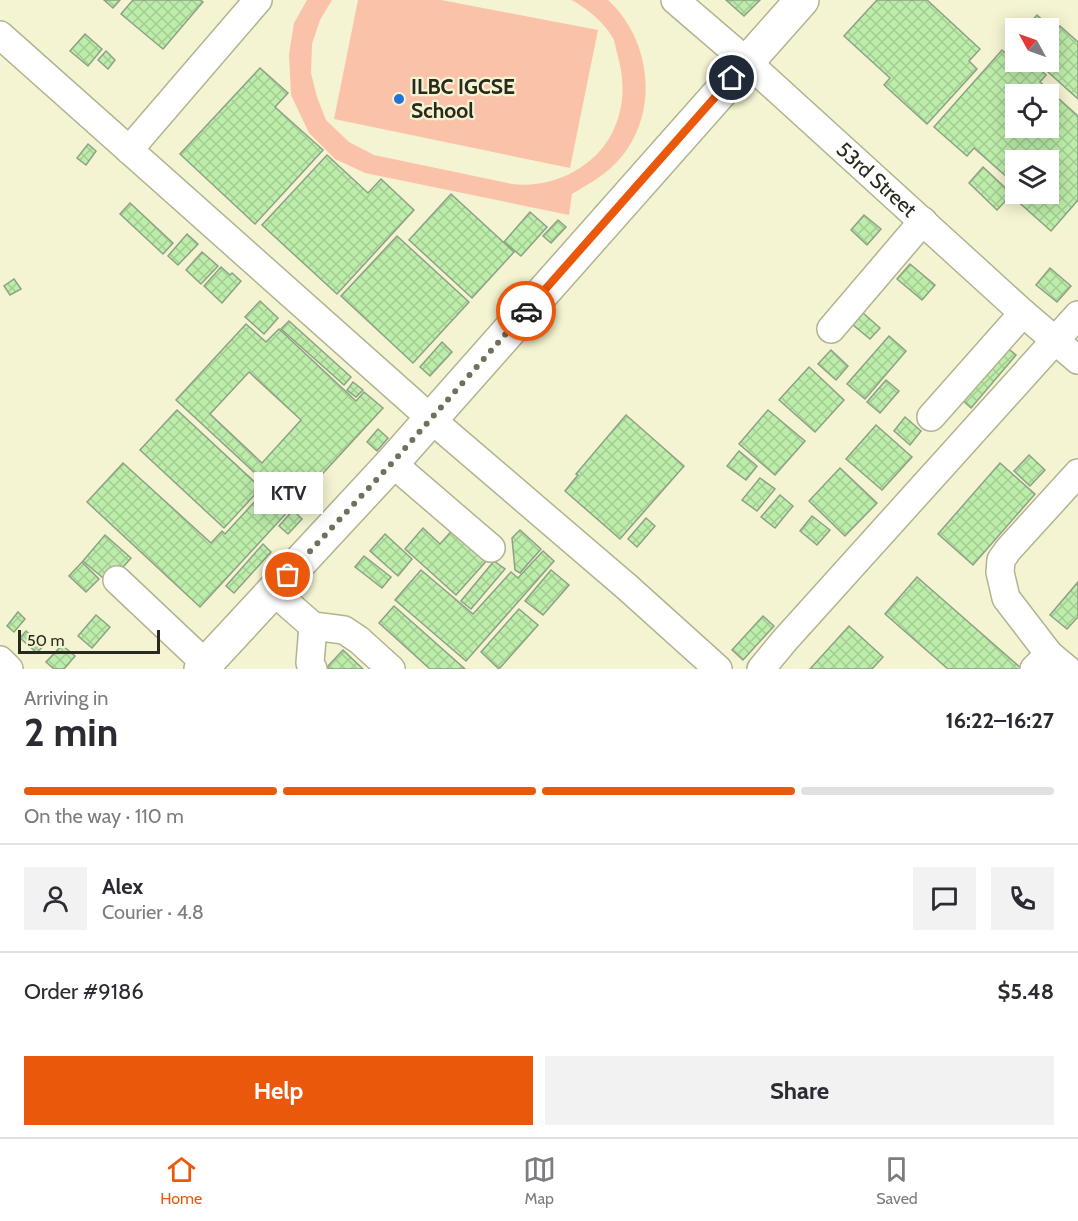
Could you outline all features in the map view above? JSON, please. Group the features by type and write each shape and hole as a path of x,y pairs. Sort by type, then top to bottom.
{"main road":[{"path":"204,667 392,463 802,0"}],"street":[{"path":"129,150 258,0"},
{"name":"53rd Street","path":"675,0 746,61 1023,313 1078,360"},
{"path":"0,35 431,418 627,587 718,669"},
{"path":"831,329 923,221"},
{"path":"931,417 1023,313"},
{"path":"760,669 1078,315"},
{"path":"392,463 491,548"},
{"path":"1050,664 1006,598 1000,572 1001,560 1078,473"},
{"path":"117,580 204,667"},
{"path":"273,591 313,626 344,630 359,640 390,669"},
{"path":"313,626 310,663 314,669"},
{"path":"0,660 9,669"}],"shaded area":[{"path":"307,0 332,0 320,20 312,44 311,73 326,120 349,142 374,155 526,185 556,180 570,174 594,157 612,133 619,114 622,94 620,63 611,34 595,17 571,0 608,0 623,17 635,37 646,81 639,126 629,147 614,165 572,194 569,215 365,173 335,159 309,133 291,95 289,54 294,23"},
{"path":"358,0 441,0 598,30 570,168 334,119"}],"building":[{"path":"104,0 120,0 113,8"},
{"path":"133,0 200,0 203,2 163,49 121,14"},
{"path":"726,0 760,0 744,16"},
{"path":"877,0 927,0 980,49 969,61 977,69 927,124 884,85 890,78 844,36"},
{"path":"1059,27 1078,42 1078,99 1048,72 1059,72"},
{"path":"85,34 102,49 88,66 70,51"},
{"path":"1002,50 1005,53 1005,72 1043,72 1046,75 1040,82 1042,84 1005,84 1005,138 1059,138 1059,99 1078,116 1078,200 1051,231 1021,204 1059,204 1059,150 1005,150 1005,175 974,148 967,156 934,127"},
{"path":"106,51 115,60 108,69 98,60"},
{"path":"260,68 288,93 275,107 323,150 255,224 180,154"},
{"path":"88,144 96,151 86,165 77,158"},
{"path":"327,155 368,193 381,179 414,210 337,294 262,225"},
{"path":"983,167 1005,187 1005,201 997,210 969,183"},
{"path":"451,194 514,252 472,298 409,240"},
{"path":"130,203 173,243 163,254 120,214"},
{"path":"530,212 547,227 521,256 504,242"},
{"path":"864,215 881,229 867,245 851,230"},
{"path":"558,220 566,227 551,243 543,236"},
{"path":"187,234 198,244 178,265 168,256"},
{"path":"397,236 469,302 413,363 341,296"},
{"path":"202,252 218,266 201,284 186,270"},
{"path":"910,264 935,285 922,300 897,279"},
{"path":"221,267 241,281 222,303 204,286"},
{"path":"1050,268 1071,286 1057,302 1036,285"},
{"path":"14,279 21,289 10,295 4,286"},
{"path":"260,301 278,318 264,334 245,317"},
{"path":"863,313 880,328 870,339 853,325"},
{"path":"289,321 351,377 344,385 281,329"},
{"path":"246,324 266,342 279,329 356,401 364,392 383,408 200,607 87,502 123,463 211,543 222,531 225,534 269,486 176,400","holes":["249,372 301,420 262,463 210,414"]},
{"path":"889,336 906,351 865,399 847,384"},
{"path":"442,342 452,352 430,376 420,367"},
{"path":"1004,345 1016,355 971,408 959,397"},
{"path":"831,350 848,366 836,380 818,364"},
{"path":"809,367 844,400 815,432 779,400"},
{"path":"886,380 899,391 880,413 867,402"},
{"path":"353,382 363,390 356,397 347,390"},
{"path":"177,410 261,488 224,528 140,450"},
{"path":"768,410 805,441 775,475 739,444"},
{"path":"626,415 684,466 620,539 565,491 578,475 576,474"},
{"path":"905,417 921,431 910,445 894,431"},
{"path":"876,425 912,457 882,490 846,459"},
{"path":"378,429 388,438 377,451 367,442"},
{"path":"739,451 757,466 746,480 727,466"},
{"path":"1029,455 1045,470 1030,486 1014,471"},
{"path":"1000,463 1035,494 973,565 938,534"},
{"path":"840,468 877,503 845,536 809,501"},
{"path":"760,478 775,489 757,511 742,500"},
{"path":"780,495 793,506 775,528 761,517"},
{"path":"293,510 302,519 288,534 279,526"},
{"path":"812,516 830,530 817,545 800,531"},
{"path":"646,518 655,526 637,547 628,539"},
{"path":"455,527 489,558 456,595 405,549 423,528 440,544"},
{"path":"520,530 541,549 520,573 515,570 512,538"},
{"path":"385,534 412,559 398,576 370,551"},
{"path":"105,535 131,558 109,583 83,561"},
{"path":"263,544 271,552 234,593 226,586"},
{"path":"543,551 554,561 466,661 395,600 421,570 473,614 511,572 518,578"},
{"path":"364,556 391,577 382,588 355,567"},
{"path":"494,561 505,569 471,609 461,601"},
{"path":"82,562 99,579 86,592 69,576"},
{"path":"551,570 569,585 543,615 525,601"},
{"path":"917,577 1022,669 948,669 885,614"},
{"path":"1078,582 1078,617 1067,629 1050,615"},
{"path":"394,606 465,669 430,669 379,623"},
{"path":"519,609 538,625 499,669 481,652"},
{"path":"18,612 25,619 14,632 7,626"},
{"path":"96,615 110,627 92,648 78,636"},
{"path":"763,616 774,626 743,660 732,650"},
{"path":"849,626 883,657 872,669 810,669"},
{"path":"26,631 43,646 37,653 20,638"},
{"path":"62,645 75,656 64,669 54,669 46,662"},
{"path":"343,650 363,669 330,669 327,667"}],"way so far":[{"path":"288,575 392,463 526,311"}],"place":[{"name":"ILBC IGCSE School","path":"399,99"},
{"name":"KTV","path":"288,575"}],"route":[{"path":"526,311 732,78"}]}
